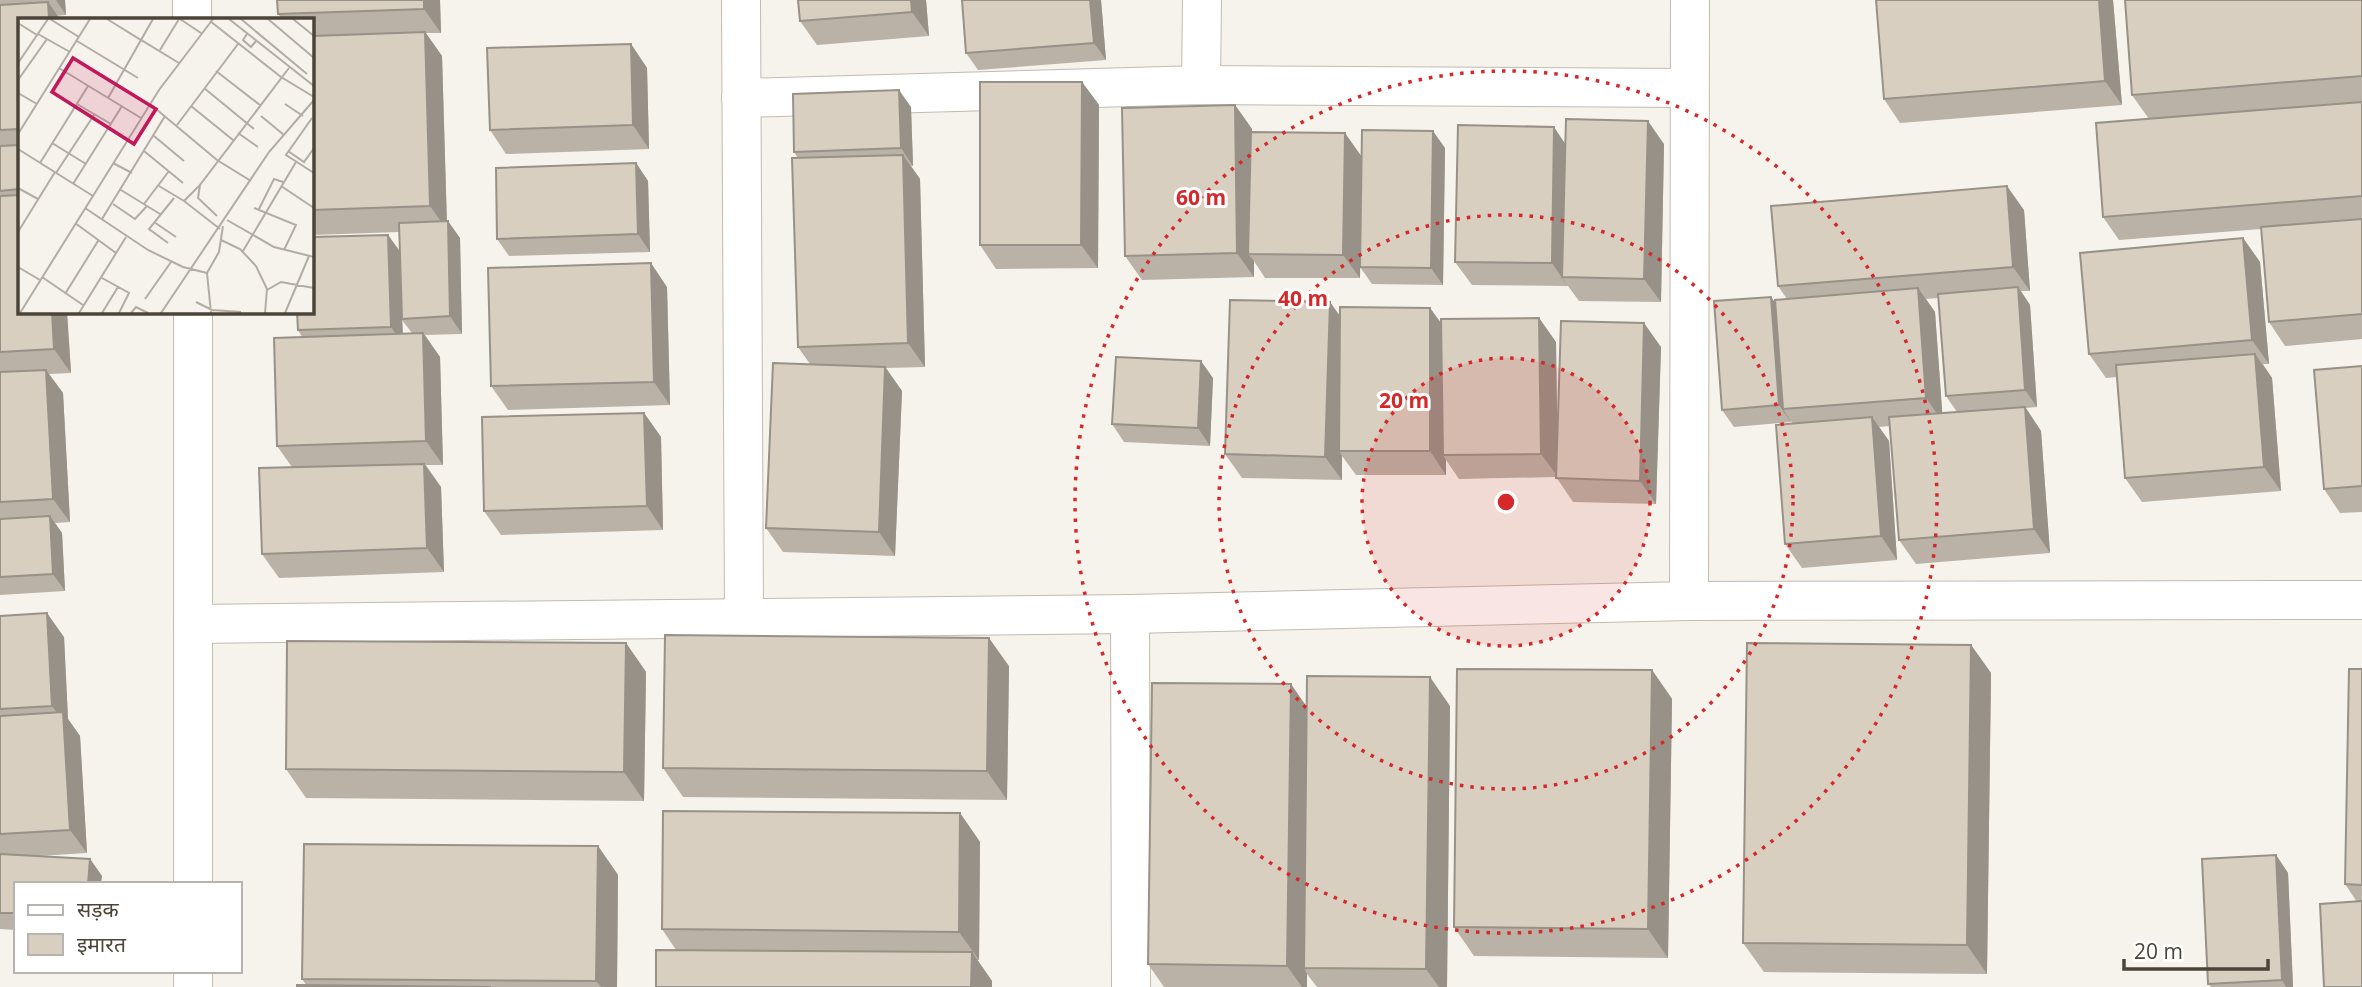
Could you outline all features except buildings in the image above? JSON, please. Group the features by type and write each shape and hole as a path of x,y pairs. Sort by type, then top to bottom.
{"street":[{"path":"192,0 192,18"},
{"path":"741,0 744,618"},
{"path":"1201,85 1202,0"},
{"path":"1689,601 1690,0"},
{"path":"741,98 1201,85 1689,88"},
{"path":"193,313 193,882"},
{"path":"193,625 1130,614 1689,601 2362,600"},
{"path":"1130,614 1130,987"}]}
